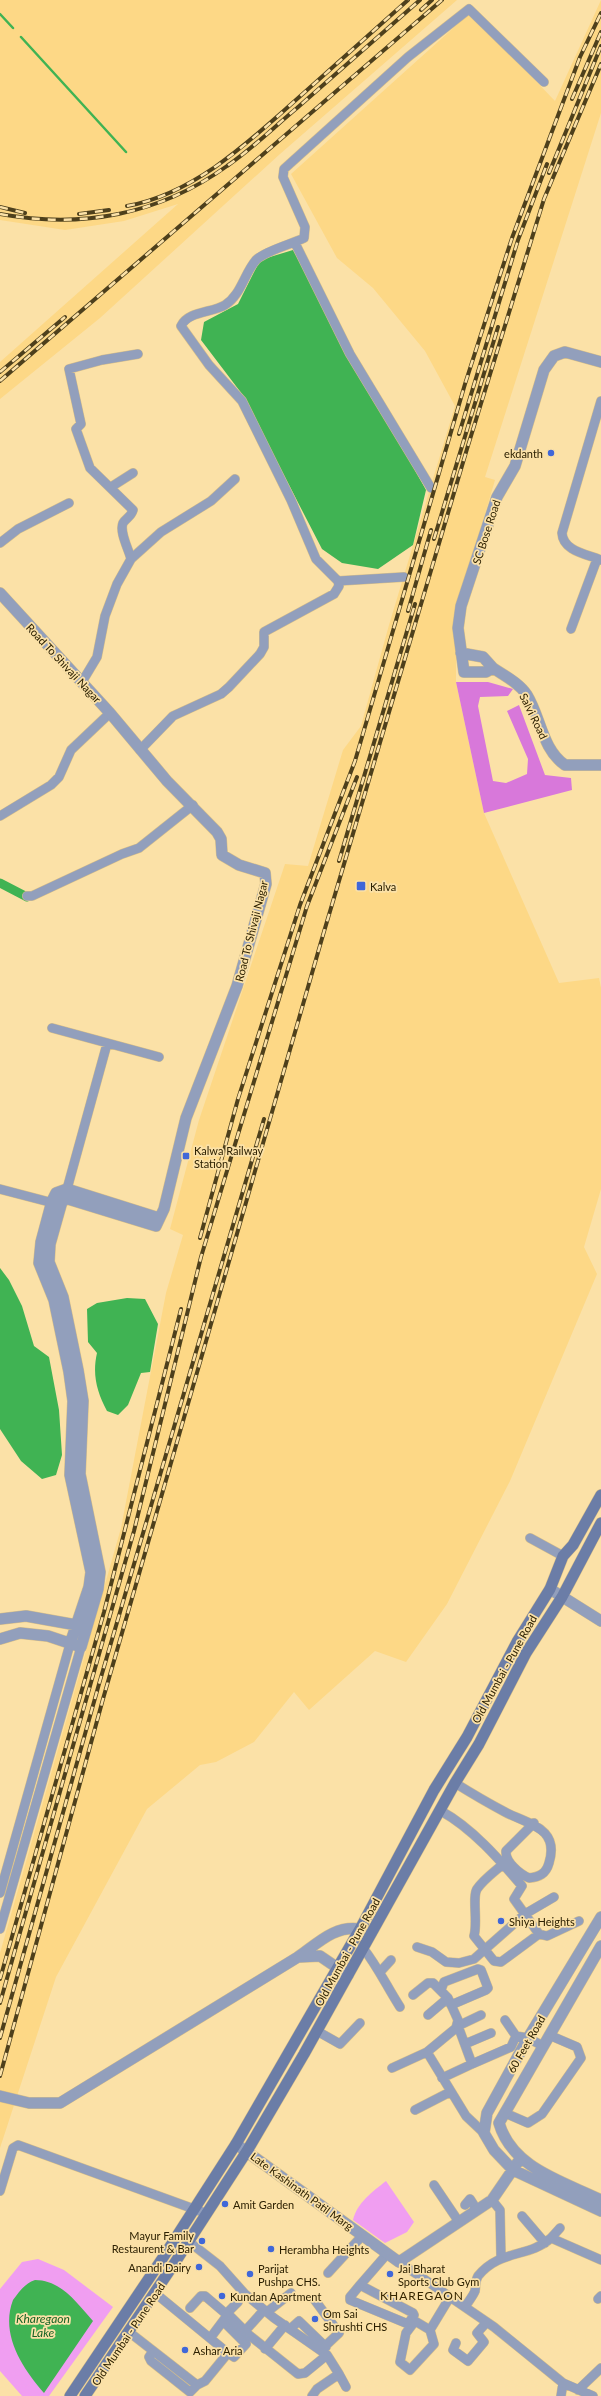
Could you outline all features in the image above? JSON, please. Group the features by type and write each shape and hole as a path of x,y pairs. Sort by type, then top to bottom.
{"main road":[{"name":"Old Mumbai - Pune Road","path":"70,2396 164,2256 236,2144 360,1929 434,1790 467,1737 516,1642 550,1589 563,1556 573,1545 601,1495"},
{"name":"Old Mumbai - Pune Road","path":"86,2396 247,2151 364,1948 441,1811 455,1783 479,1744 526,1653 562,1597 601,1524"},
{"path":"467,1737 479,1744"}],"street":[{"path":"140,750 173,716 221,694 229,687 264,648 264,632 334,594 339,586 338,581 316,559 291,500 242,401 209,365 181,326 189,318 226,304 234,297 257,259 304,238 305,227 283,177 284,169 408,57 469,9 544,82"},
{"path":"295,243 350,354 431,488"},
{"name":"SC Bose Road","path":"493,668 486,672 464,672 458,628 461,606 497,497 516,466 544,370 554,356 565,352 601,362"},
{"path":"131,559 122,529 124,522 133,510 90,468 76,429 81,424 69,369 102,360 138,354"},
{"path":"571,629 599,559 567,546 563,540 562,533 601,401"},
{"path":"111,487 133,473"},
{"path":"82,682 97,657 105,616 117,584 131,559 148,542 210,501 235,479"},
{"path":"0,543 18,529 69,503"},
{"path":"338,581 404,577"},
{"name":"Road To Shivaji Nagar","path":"0,593 110,713 167,781 217,832 221,839 222,855 239,865 266,873 266,884 237,986 186,1118 164,1209 158,1222 62,1199"},
{"name":"Salvi Road","path":"461,652 483,657 493,668 512,680 526,695 547,742 560,761 573,767 601,765"},
{"path":"0,816 51,784 59,776 71,750 110,713"},
{"path":"27,896 32,896 62,884 122,854 139,848 192,805"},
{"path":"52,1028 159,1057"},
{"path":"0,1892 100,1572 92,1556 80,1474 83,1401 78,1370 63,1297 49,1262 50,1244 107,1044"},
{"path":"0,1189 62,1199"},
{"path":"530,1538 563,1556"},
{"path":"550,1589 601,1621"},
{"path":"0,1620 26,1616 82,1626"},
{"path":"0,1639 20,1633 48,1636 76,1646"},
{"path":"0,1928 76,1646"},
{"path":"455,1783 511,1816 534,1823 548,1839 550,1858 544,1873 537,1878 529,1878 514,1867 506,1854 506,1851 534,1823"},
{"path":"441,1811 456,1819 522,1886 514,1899 539,1934 547,1936 579,1921"},
{"path":"502,1865 477,1889 475,1897 477,1927 474,1936 494,1961 501,1962 539,1934"},
{"path":"417,1947 432,1952 446,1962 459,1963 474,1959 525,1914 554,1897"},
{"name":"60 Feet Road","path":"484,2133 487,2113 528,2038 601,1917"},
{"path":"0,2096 29,2103 60,2103 298,1957 333,1932 348,1927 360,1929"},
{"path":"590,1936 601,1944"},
{"name":"60 Feet Road","path":"520,2159 502,2132 499,2123 601,1944"},
{"path":"364,1948 400,2007"},
{"path":"298,1957 320,1956 348,1975"},
{"path":"380,1972 391,1960"},
{"path":"428,2015 450,2002 488,1988 480,1970 478,1969 444,1982 441,1990"},
{"path":"413,1995 428,1983 433,1983 441,1990 450,2002 458,2020 458,2026 472,2064"},
{"path":"392,2068 427,2052 458,2026 481,2015"},
{"path":"505,2020 516,2036 528,2038 543,2046"},
{"path":"317,2031 340,2044 360,2023"},
{"path":"465,2044 491,2033"},
{"path":"505,2113 528,2123 542,2114 581,2058 577,2047 549,2035"},
{"path":"442,2078 511,2047 516,2036"},
{"path":"427,2052 466,2116 484,2133 494,2150 513,2170 601,2211"},
{"path":"415,2110 450,2092"},
{"name":"Late Kashinath Patil Marg","path":"236,2144 362,2236 487,2322 563,2383 593,2396"},
{"path":"0,2191 13,2148 18,2145 205,2213"},
{"path":"399,2262 492,2200 520,2159 536,2169 601,2200"},
{"path":"434,2185 459,2222"},
{"path":"465,2206 470,2199 477,2210"},
{"path":"492,2200 500,2210 501,2258"},
{"path":"522,2216 548,2241 601,2260"},
{"path":"465,2307 475,2290 478,2277 501,2258 531,2250 548,2241 560,2228"},
{"path":"328,2273 362,2236"},
{"path":"188,2241 220,2266 241,2290 266,2311 287,2327 324,2350 339,2374 345,2393"},
{"path":"360,2285 413,2312 414,2315 408,2324 350,2300 360,2285 388,2254"},
{"path":"155,2293 234,2357 246,2344 223,2321"},
{"path":"245,2331 266,2311 291,2293"},
{"path":"190,2308 201,2296 205,2296 225,2314 226,2317 211,2337"},
{"path":"430,2330 415,2321 407,2331 400,2362 408,2370 412,2369 434,2346 430,2330 450,2297"},
{"path":"238,2302 229,2313 245,2331 300,2376 339,2333 314,2299"},
{"path":"456,2343 453,2350 468,2361 484,2342 477,2332 487,2322"},
{"path":"265,2348 287,2327"},
{"path":"129,2332 197,2385 205,2381 228,2353"},
{"path":"578,2390 601,2368"},
{"path":"312,2396 317,2389 339,2374"},
{"path":"562,2396 563,2383"}],"shaded area":[{"path":"0,0 457,0 280,154 100,318 0,399 0,362 178,204 124,221 65,230 0,220"},
{"path":"601,0 601,113 485,477 495,480 456,613 456,682 484,813 559,983 599,978 601,988 601,1189 584,1247 597,1274 510,1481 447,1604 406,1662 375,1651 309,1710 294,1692 254,1742 216,1762 200,1765 147,1809 56,1977 0,2148 0,1953 121,1528 166,1293 183,1235 170,1229 199,1120 285,864 308,866 343,750 361,726 389,625 455,406 425,351 373,288 337,258 291,174 470,13 555,101"},
{"path":"456,682 488,682 513,689 508,696 480,697 478,706 493,781 506,783 527,774 528,759 507,711 519,705 545,775 571,778 572,790 484,813"},
{"path":"386,2181 414,2222 407,2232 385,2243 353,2220 362,2203 370,2194"},
{"path":"38,2259 64,2270 113,2307 49,2396 22,2396 0,2371 0,2289 22,2262"}],"water":[{"path":"293,250 426,490 413,545 378,569 342,563 322,549 242,394 201,340 204,322 238,304 260,260"},
{"path":"0,1268 9,1280 22,1306 34,1346 49,1357 59,1410 62,1455 56,1475 42,1479 21,1461 0,1429"},
{"path":"127,1298 145,1299 158,1324 150,1372 141,1373 128,1405 118,1415 107,1411 98,1390 95,1376 97,1353 88,1342 87,1309 97,1303"},
{"name":"Kharegaon Lake","path":"35,2280 44,2281 61,2288 93,2321 44,2393 21,2362 11,2338 9,2325 13,2300 25,2286"}],"waterway":[{"path":"0,14 13,28"},
{"path":"21,37 126,152"},
{"path":"0,883 27,897"}],"railway":[{"path":"127,206 153,199 178,189 224,161 266,127 408,0"},
{"path":"0,214 60,220 118,214 147,207 201,183 227,166 254,145 420,0"},
{"path":"421,10 432,0"},
{"path":"0,381 442,0"},
{"path":"200,1238 238,1099 300,905 355,761 465,384 512,238 580,57 601,13"},
{"path":"572,99 601,32"},
{"path":"549,173 601,46"},
{"path":"0,2076 103,1699 323,935 467,449 544,199 601,64"},
{"path":"459,434 518,240 547,164"},
{"path":"0,207 25,213"},
{"path":"79,214 109,210"},
{"path":"0,372 65,317"},
{"path":"434,539 498,327"},
{"path":"408,611 431,530"},
{"path":"339,861 415,604"},
{"path":"0,2003 134,1531 201,1257 307,906 357,777"},
{"path":"0,2038 99,1684 264,1119"},
{"path":"0,1979 104,1612 181,1309"}],"place":[{"name":"ekdanth","path":"551,453"},
{"name":"Kalva","path":"361,886"},
{"name":"Kalwa Railway Station","path":"186,1156"},
{"name":"Shiya Heights","path":"501,1921"},
{"name":"Amit Garden","path":"225,2204"},
{"name":"Mayur Family Restaurent & Bar","path":"202,2241"},
{"name":"Herambha Heights","path":"271,2249"},
{"name":"Anandi Dairy","path":"199,2267"},
{"name":"Parijat Pushpa CHS.","path":"250,2274"},
{"name":"Jai Bharat Sports Club Gym","path":"390,2274"},
{"name":"Kundan Apartment","path":"222,2296"},
{"name":"Om Sai Shrushti CHS","path":"315,2319"},
{"name":"Ashar Aria","path":"185,2350"}],"district":[{"name":"KHAREGAON","path":"422,2295"}]}
